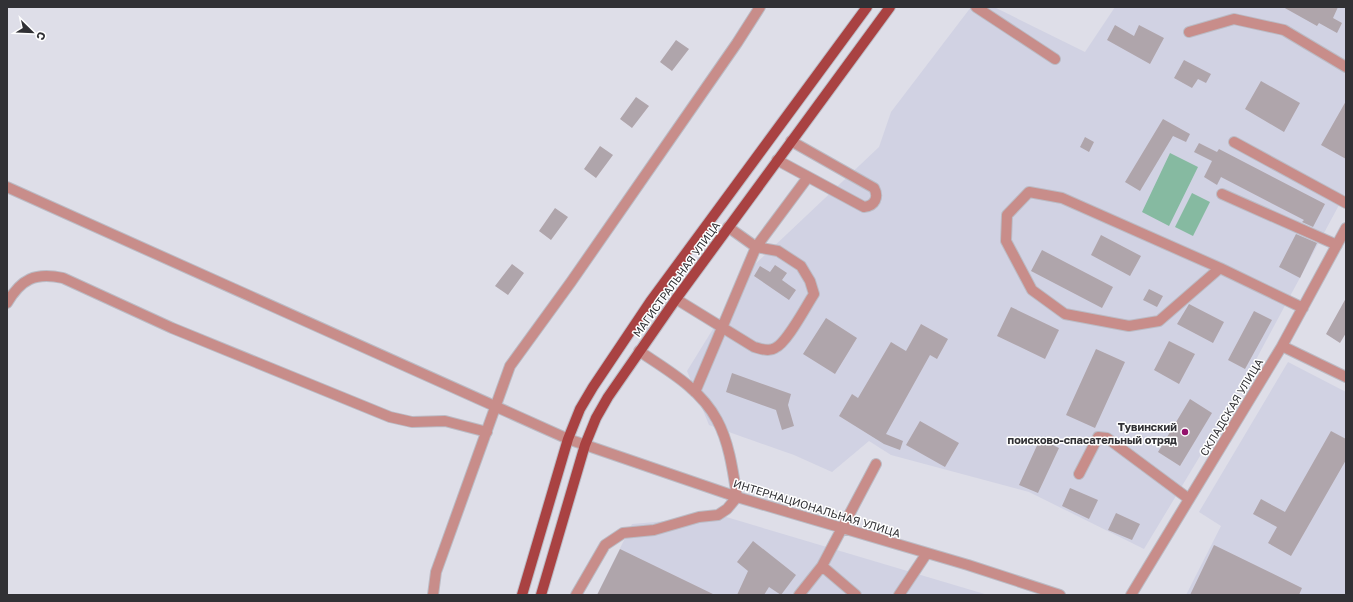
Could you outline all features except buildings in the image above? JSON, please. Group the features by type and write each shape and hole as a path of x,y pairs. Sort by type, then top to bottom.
{"main road":[{"name":"МАГИСТРАЛЬНАЯ УЛИЦА","path":"522,595 568,439 580,409 592,387 650,302 867,7"},
{"name":"МАГИСТРАЛЬНАЯ УЛИЦА","path":"541,595 585,445 596,418 608,397 639,351 728,227 890,7"}],"street":[{"path":"433,595 436,572 510,366 576,275 737,43 760,7"},
{"path":"976,7 1055,59"},
{"path":"1189,32 1234,19 1284,30 1346,67"},
{"path":"777,160 864,208 872,205 877,197 874,188 791,140"},
{"path":"1234,142 1346,204"},
{"path":"695,392 756,247 808,177"},
{"name":"ИНТЕРНАЦИОНАЛЬНАЯ УЛИЦА","path":"7,188 568,439 738,496 1060,595"},
{"path":"1220,268 1159,321 1129,326 1066,314 1032,290 1006,241 1008,215 1029,192 1062,198 1220,268 1303,308"},
{"path":"1222,194 1337,245"},
{"path":"676,299 754,347 764,350 775,349 784,342 814,294 810,281 801,266 778,251 756,247 728,227"},
{"name":"СКЛАДСКАЯ УЛИЦА","path":"1131,595 1282,346 1346,228"},
{"path":"7,303 14,291 29,278 48,275 63,278 172,328 390,417 412,422 445,422 486,432"},
{"path":"1282,346 1346,377"},
{"path":"576,595 605,545 623,533 654,530 699,517 718,515 727,509 738,496 730,456 717,420 695,392 678,377 639,351"},
{"path":"1079,474 1098,437 1107,438 1189,499"},
{"path":"798,595 822,566 876,464"},
{"path":"899,595 927,553"},
{"path":"822,566 856,595"}],"shaded area":[{"path":"971,7 994,7 1085,52 1115,7 1346,7 1346,192 1238,393 1144,549 1029,492 891,455 869,441 832,472 794,455 709,425 687,371 750,269 879,147 891,112"},
{"path":"1288,362 1346,392 1346,595 1186,595 1221,526 1199,512"},
{"path":"723,516 988,595 597,595 632,524"}],"green space":[{"path":"1170,153 1198,167 1169,226 1142,212"},
{"path":"1192,193 1210,202 1193,236 1175,227"}],"place":[{"name":"Тувинский поисково-спасательный отряд","path":"1185,432"}]}
